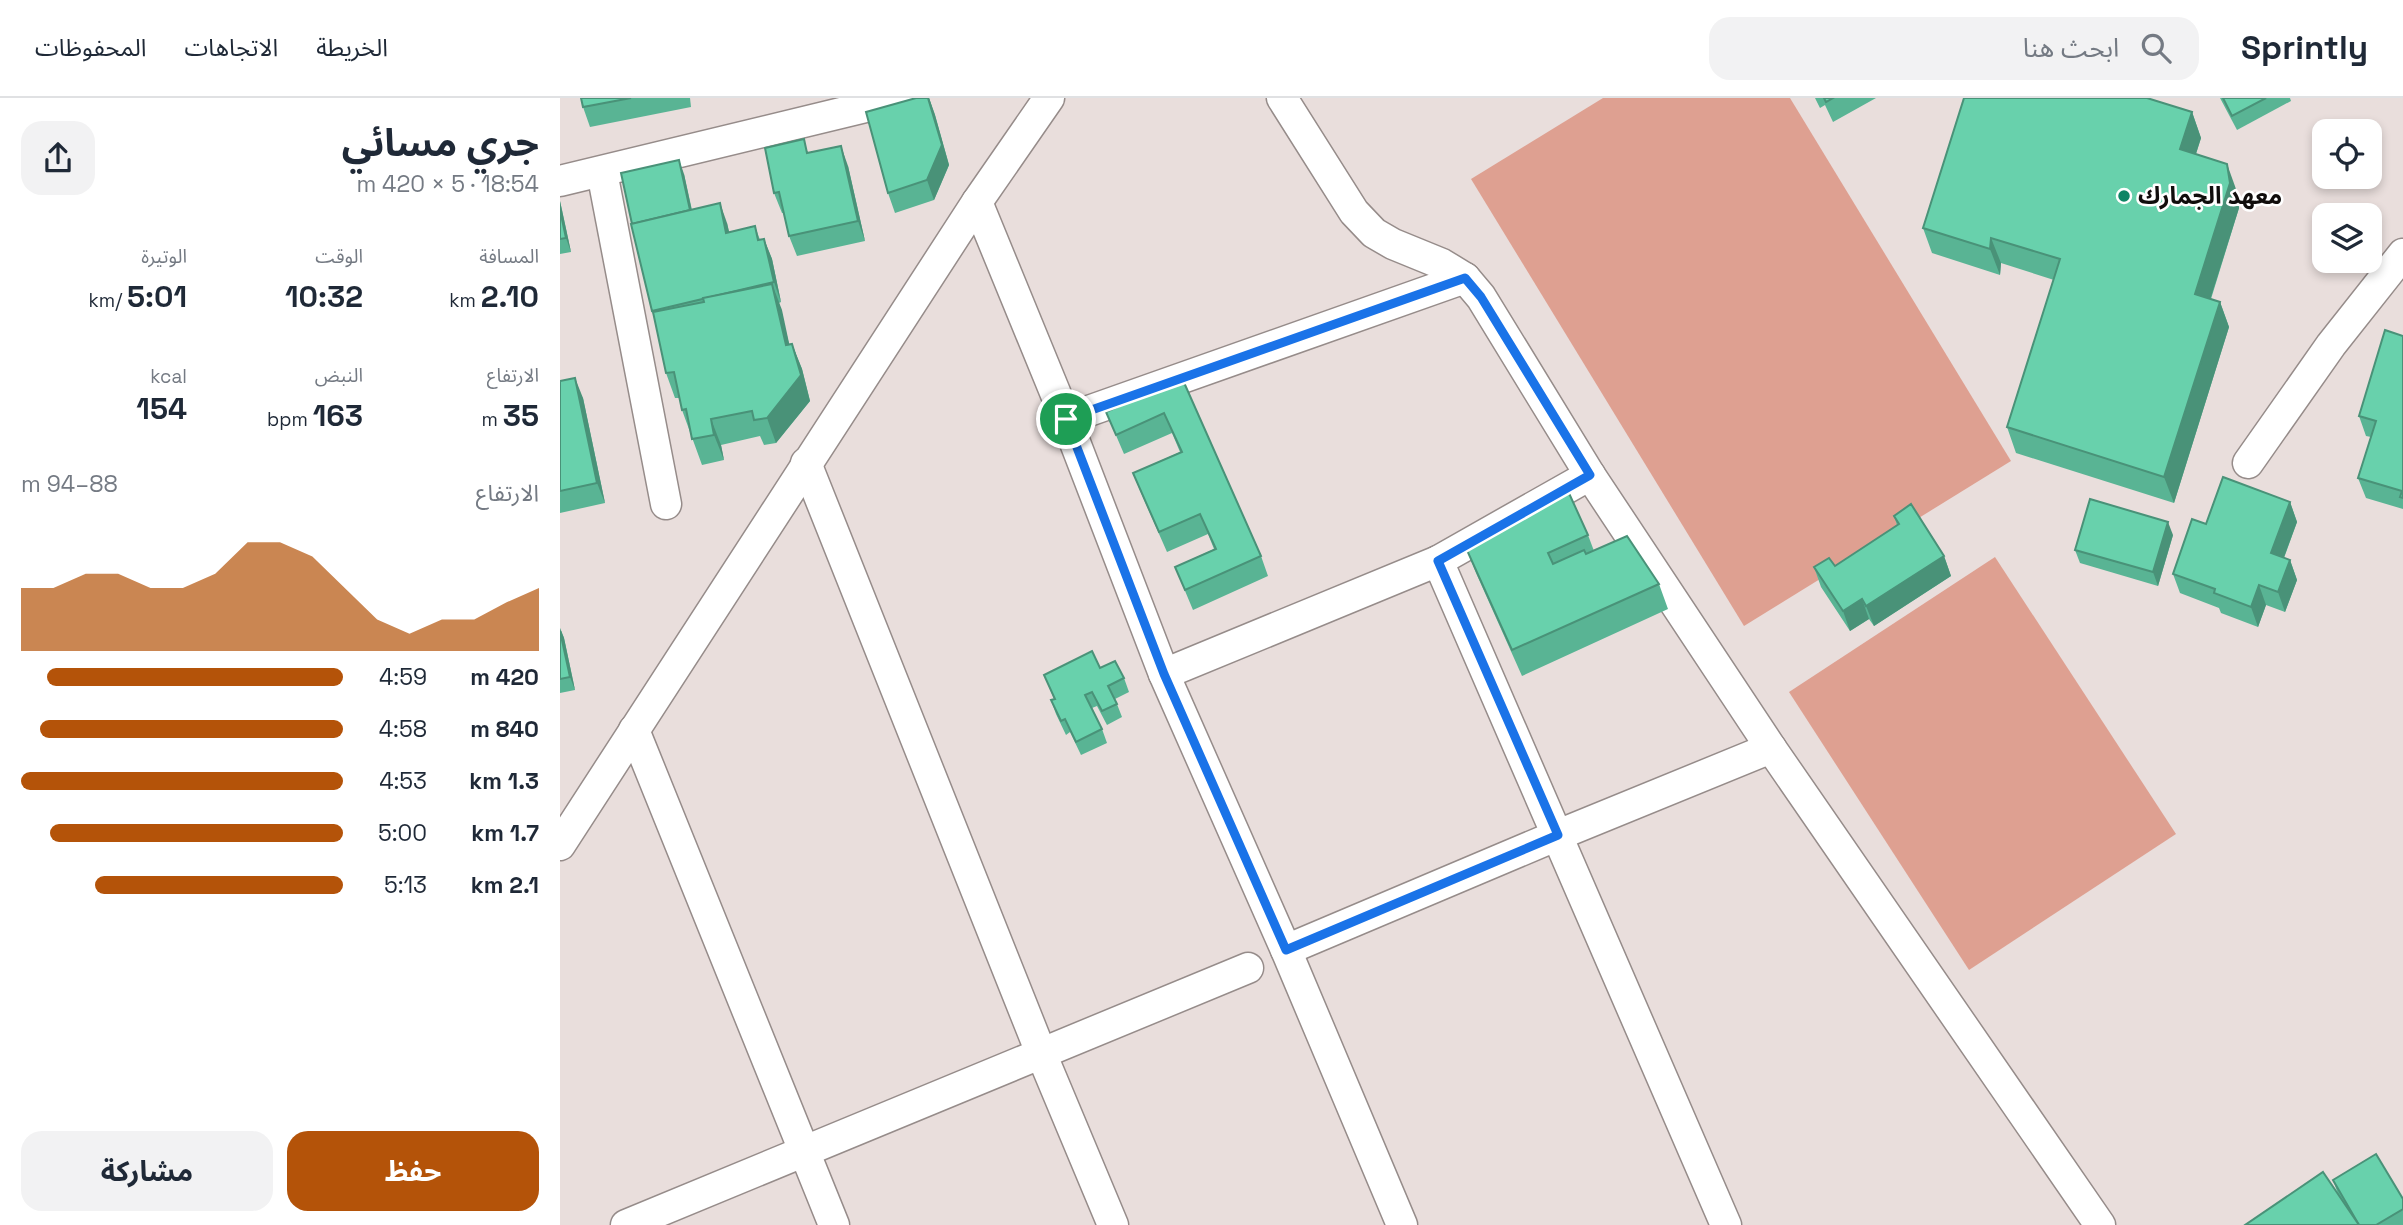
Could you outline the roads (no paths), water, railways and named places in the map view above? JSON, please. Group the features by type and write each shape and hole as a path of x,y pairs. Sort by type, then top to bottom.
{"street":[{"path":"560,181 903,98"},
{"path":"560,845 806,463 977,202 1049,98"},
{"path":"1282,98 1354,212 1374,233 1393,244 1442,264 1465,278 1481,297 1590,475 1771,748 2100,1225"},
{"path":"601,172 666,504"},
{"path":"977,202 1066,419 1164,674 1286,950 1402,1225"},
{"path":"2248,463 2331,345 2403,254"},
{"path":"1066,419 1465,278"},
{"path":"806,463 1041,1053 1113,1225"},
{"path":"1164,674 1438,561 1590,475"},
{"path":"1438,561 1726,1225"},
{"path":"634,730 834,1225"},
{"path":"1286,950 1771,748"},
{"path":"626,1225 1248,968"}],"place":[{"name":"معهد الجمارك","path":"2124,196"}]}
